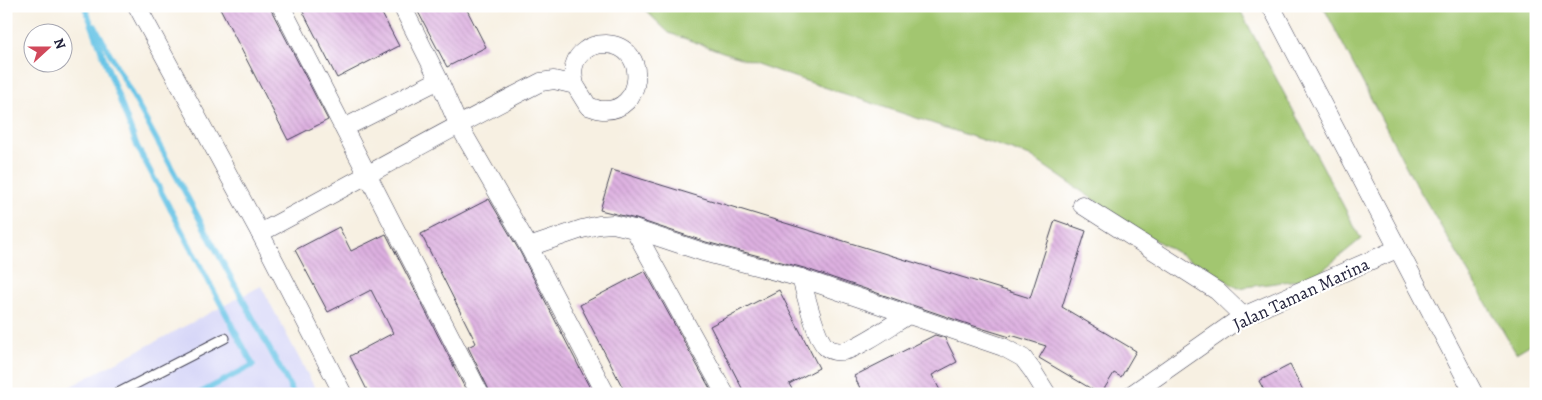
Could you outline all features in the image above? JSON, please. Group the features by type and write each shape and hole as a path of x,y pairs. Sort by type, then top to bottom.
{"street":[{"path":"137,6 260,233 343,394"},
{"path":"281,6 480,394"},
{"path":"402,6 440,80 458,124 529,247 606,394"},
{"path":"1271,6 1474,394"},
{"path":"344,128 440,80"},
{"path":"260,233 369,175 458,124 541,82 554,80 575,85"},
{"path":"1082,205 1217,291 1243,316"},
{"path":"529,247 599,225 613,224 634,229 703,252 801,278 1004,347 1022,358 1047,394"},
{"path":"634,229 725,394"},
{"name":"Jalan Taman Marina","path":"1132,394 1243,316 1397,249"},
{"path":"801,278 817,331 825,347 836,352 846,351 861,344 908,315"}],"lane":[{"path":"116,394 225,338"}],"shaded area":[{"path":"261,286 318,394 56,394"}],"green space":[{"path":"641,6 1238,6 1361,239 1313,278 1238,288 1138,230 1030,156 669,33"},
{"path":"1323,6 1536,6 1536,341 1516,353 1411,176"}],"building":[{"path":"219,6 269,6 328,120 288,140"},
{"path":"300,6 378,6 399,46 337,78"},
{"path":"415,6 465,6 486,47 447,67"},
{"path":"612,170 1030,298 1055,220 1086,231 1062,307 1136,351 1121,377 1114,373 1100,394 1039,358 1046,346 971,325 804,268 706,242 636,219 600,210"},
{"path":"489,199 520,252 593,394 491,394 468,347 476,343 421,234"},
{"path":"339,227 351,251 386,234 468,394 369,394 350,356 393,333 386,319 371,290 328,312 295,250"},
{"path":"645,271 713,394 626,394 580,305"},
{"path":"779,290 819,368 789,384 795,394 745,394 710,326"},
{"path":"935,335 945,338 957,362 932,375 942,394 863,394 854,376"},
{"path":"1290,365 1305,394 1266,394 1259,381"}],"waterway":[{"path":"85,7 137,146 253,365 198,394"},
{"path":"95,26 294,394"}]}
